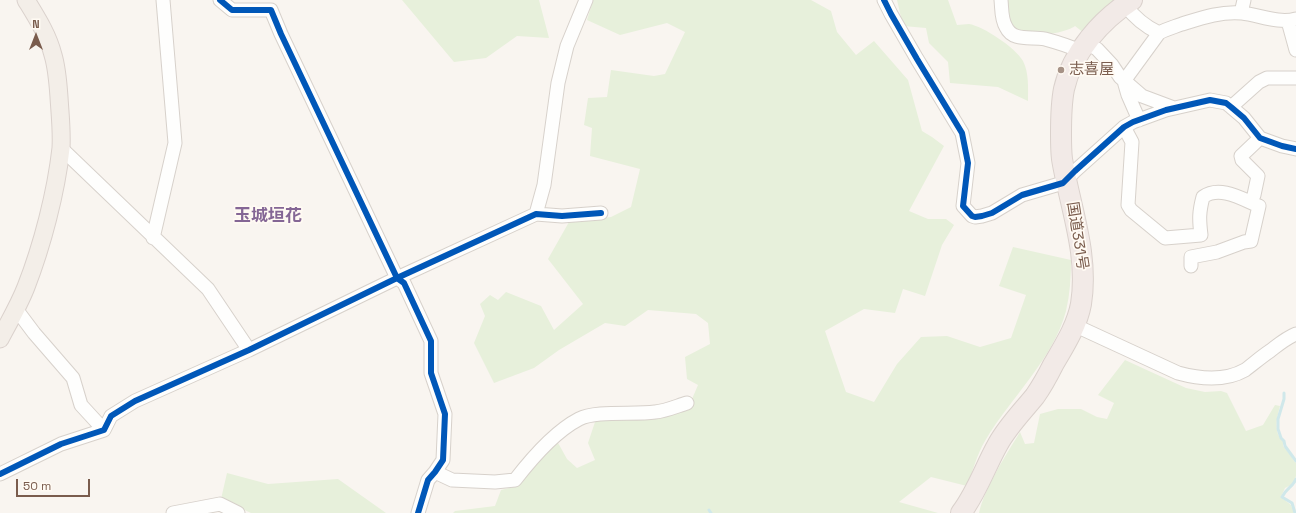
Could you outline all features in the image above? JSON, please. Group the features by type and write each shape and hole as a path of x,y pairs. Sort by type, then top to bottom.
{"highway":[{"name":"国道331号","path":"961,513 969,503 997,444 1040,389 1074,325 1080,306 1083,285 1083,265 1080,243 1062,158 1062,102 1064,88 1069,74 1083,47 1102,24 1128,2"}],"main road":[{"path":"0,339 26,288 48,216 61,148 62,129 58,80 53,55 45,32 26,0"}],"street":[{"path":"154,238 175,143 163,0"},
{"path":"220,0 232,10 272,10 288,48 397,278 404,283 431,341 431,373 445,414 443,460 428,480 418,513"},
{"path":"536,214 544,185 558,83 567,46 586,0"},
{"path":"884,0 917,59 962,133 968,163 963,206 972,216 976,217 992,213 1022,195 1063,183 1124,127 1139,120 1174,108 1210,100 1226,103 1244,118 1260,138 1282,146 1296,149"},
{"path":"1000,0 1002,19 1006,28 1012,34 1020,38 1044,39 1073,48 1083,47 1097,50 1112,65 1120,77 1142,96 1174,108"},
{"path":"1241,13 1244,0"},
{"path":"1128,2 1134,17 1150,29 1159,33"},
{"path":"1124,81 1159,33 1164,30 1217,14 1241,13 1292,20 1296,50"},
{"path":"1231,107 1259,82 1267,78 1296,78"},
{"path":"1124,81 1128,95 1139,120"},
{"path":"1124,127 1132,142 1128,205 1131,210 1165,238 1201,235 1199,212 1203,197 1210,192 1227,193 1259,206 1251,241 1244,242 1217,252 1191,257 1191,266"},
{"path":"1251,202 1258,176 1242,160 1241,156 1260,138"},
{"path":"61,148 208,289 249,350"},
{"path":"0,474 61,444 104,430 111,416 136,401 249,350 397,278 536,214 562,216 601,213"},
{"path":"16,309 72,378 81,405 104,430"},
{"path":"1074,325 1178,373 1193,377 1211,379 1229,376 1244,370 1280,343 1296,334"},
{"path":"435,472 452,480 496,482 515,480 534,456 555,436 580,418 596,415 655,412 687,403"},
{"path":"173,513 220,504 238,513"}],"green space":[{"path":"402,0 539,0 549,38 517,36 486,58 454,62"},
{"path":"593,0 811,0 831,11 837,32 856,55 874,41 908,80 922,131 944,146 909,211 928,219 946,219 954,225 942,245 925,296 903,289 895,313 864,309 825,331 846,392 874,402 897,364 921,337 947,336 980,347 1011,338 1026,295 999,286 1013,247 1071,260 1066,311 1060,329 1041,362 1006,409 982,446 967,486 931,477 899,502 938,513 453,513 455,511 495,506 501,490 517,486 557,441 567,459 577,468 595,460 588,443 596,419 689,406 698,385 687,379 685,357 710,344 708,323 696,314 648,310 625,326 605,323 559,350 534,368 494,383 474,343 485,316 480,304 490,295 498,300 506,292 541,306 554,330 583,304 548,259 569,222 611,217 631,207 640,169 590,156 592,128 584,125 588,98 607,97 611,70 654,76 665,74 685,32 667,23 620,35 587,20"},
{"path":"897,0 948,0 957,25 969,24 975,26 999,38 1007,44 1019,56 1025,66 1028,80 1028,101 998,87 950,83 948,62 929,43 926,28 903,26"},
{"path":"1005,0 1119,0 1084,33 1075,26 1062,32 1033,35 1017,32 1012,28"},
{"path":"1125,360 1186,388 1205,392 1221,391 1227,393 1246,431 1263,425 1275,405 1280,406 1277,425 1278,433 1283,441 1283,446 1296,463 1296,476 1293,484 1285,488 1281,497 1291,505 1294,513 979,513 991,482 1020,432 1025,444 1034,443 1040,414 1058,409 1081,409 1097,417 1107,419 1114,403 1098,395"},
{"path":"227,473 268,484 338,479 386,513 251,513 221,499"}],"waterway":[{"path":"1284,393 1284,399 1278,419 1278,429 1285,446 1296,461"},
{"path":"1295,513 1292,503 1282,497 1296,479"}],"cycle path":[{"path":"220,0 232,10 271,10 397,278 404,283 431,341 431,373 445,414 443,460 428,480 418,513"},
{"path":"884,0 917,59 962,133 968,163 963,206 972,216 982,216 992,213 1022,195 1063,183 1124,127 1133,122 1166,110 1210,100 1226,103 1244,118 1260,138 1282,146 1296,149"},
{"path":"0,474 61,444 104,430 111,416 135,401 249,350 397,278 536,214 562,216 601,213"}],"place":[{"name":"志喜屋","path":"1061,70"}],"district":[{"name":"玉城垣花","path":"268,216"}]}
